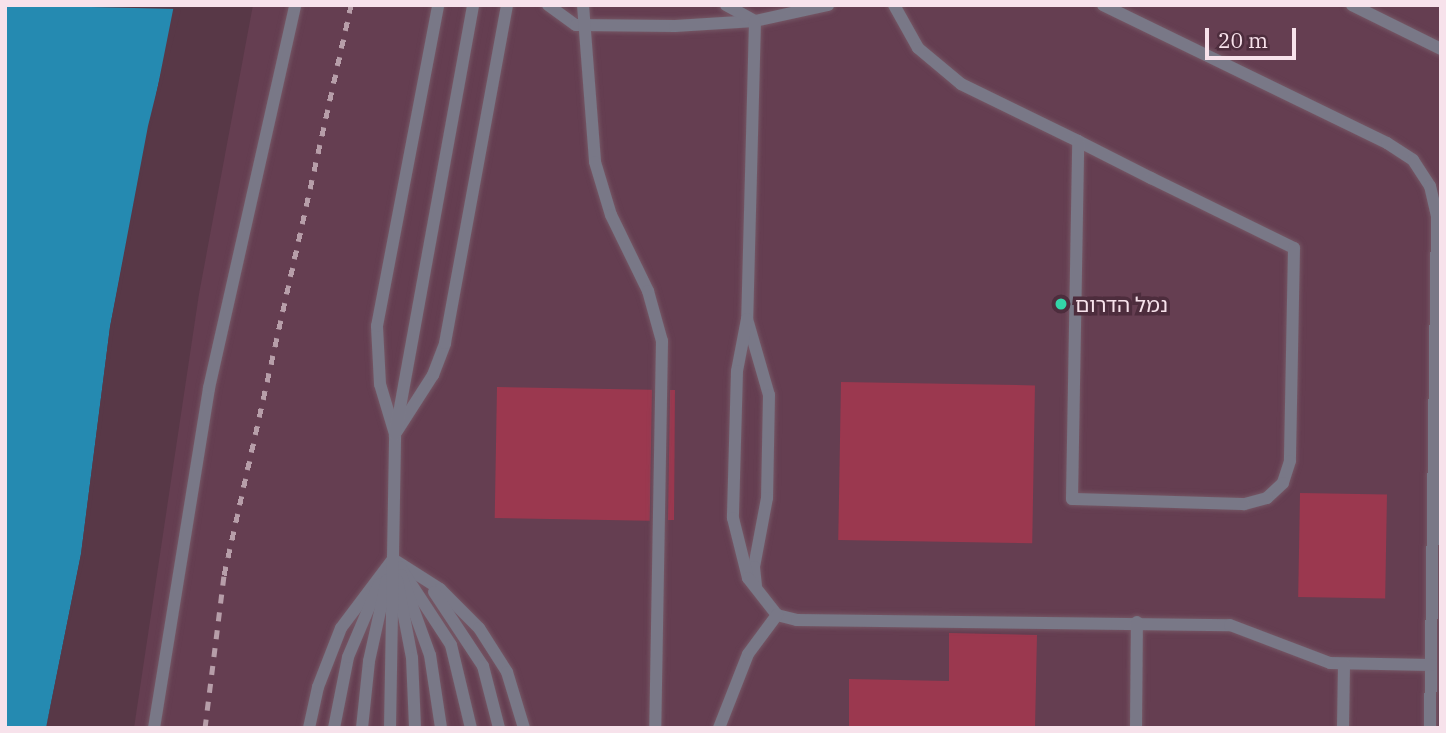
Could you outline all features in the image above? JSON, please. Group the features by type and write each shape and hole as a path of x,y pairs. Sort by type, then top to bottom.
{"lane":[{"path":"154,728 209,388 295,5"},
{"path":"395,435 380,384 377,326 438,5"},
{"path":"390,728 395,435 473,5"},
{"path":"395,435 433,375 448,331 507,5"},
{"path":"548,5 565,21 584,25 755,21 828,5"},
{"path":"583,5 595,162 611,215 648,290 662,341 655,728"},
{"path":"726,5 755,21"},
{"path":"894,5 918,48 946,74 1294,248 1290,461 1283,483 1267,498 1244,504 1072,499 1078,141"},
{"path":"1103,5 1394,146 1413,160 1430,186 1437,216 1430,728"},
{"path":"1352,5 1441,49"},
{"path":"755,21 747,319 737,371 733,518 739,558 760,596 777,615 797,620 1230,625 1316,660 1343,664 1431,665"},
{"path":"747,319 769,395 767,498 754,567 760,596"},
{"path":"309,728 318,687 341,628 393,559"},
{"path":"334,728 348,657 393,559"},
{"path":"362,728 369,661 393,559"},
{"path":"393,559 412,658 415,728"},
{"path":"393,559 421,622 441,728"},
{"path":"393,559 416,585 451,645 471,728"},
{"path":"393,559 436,594 469,639 483,666 499,728"},
{"path":"393,559 440,589 479,628 507,672 524,728"},
{"path":"719,728 748,654 777,615"},
{"path":"1136,728 1137,622"},
{"path":"1343,664 1343,728"}],"shaded area":[{"name":"נמל הדרום","path":"253,5 1441,5 1441,728 134,728 199,294"}],"water":[{"path":"5,5 177,9 148,126 110,327 81,554 46,728 5,728"}],"pier":[{"path":"174,5 181,10 151,127 114,328 85,555 46,728 81,554 110,327"}],"building":[{"path":"841,382 1035,385 1032,543 838,540"},
{"path":"497,387 652,390 650,521 495,518"},
{"path":"670,390 675,390 674,520 668,520"},
{"path":"1300,493 1387,495 1385,599 1298,597"},
{"path":"949,633 1037,635 1035,728 849,728 849,679 949,681"}],"railway":[{"path":"205,728 224,575 351,5"}],"place":[{"name":"נמל הדרום","path":"1061,304"}]}
